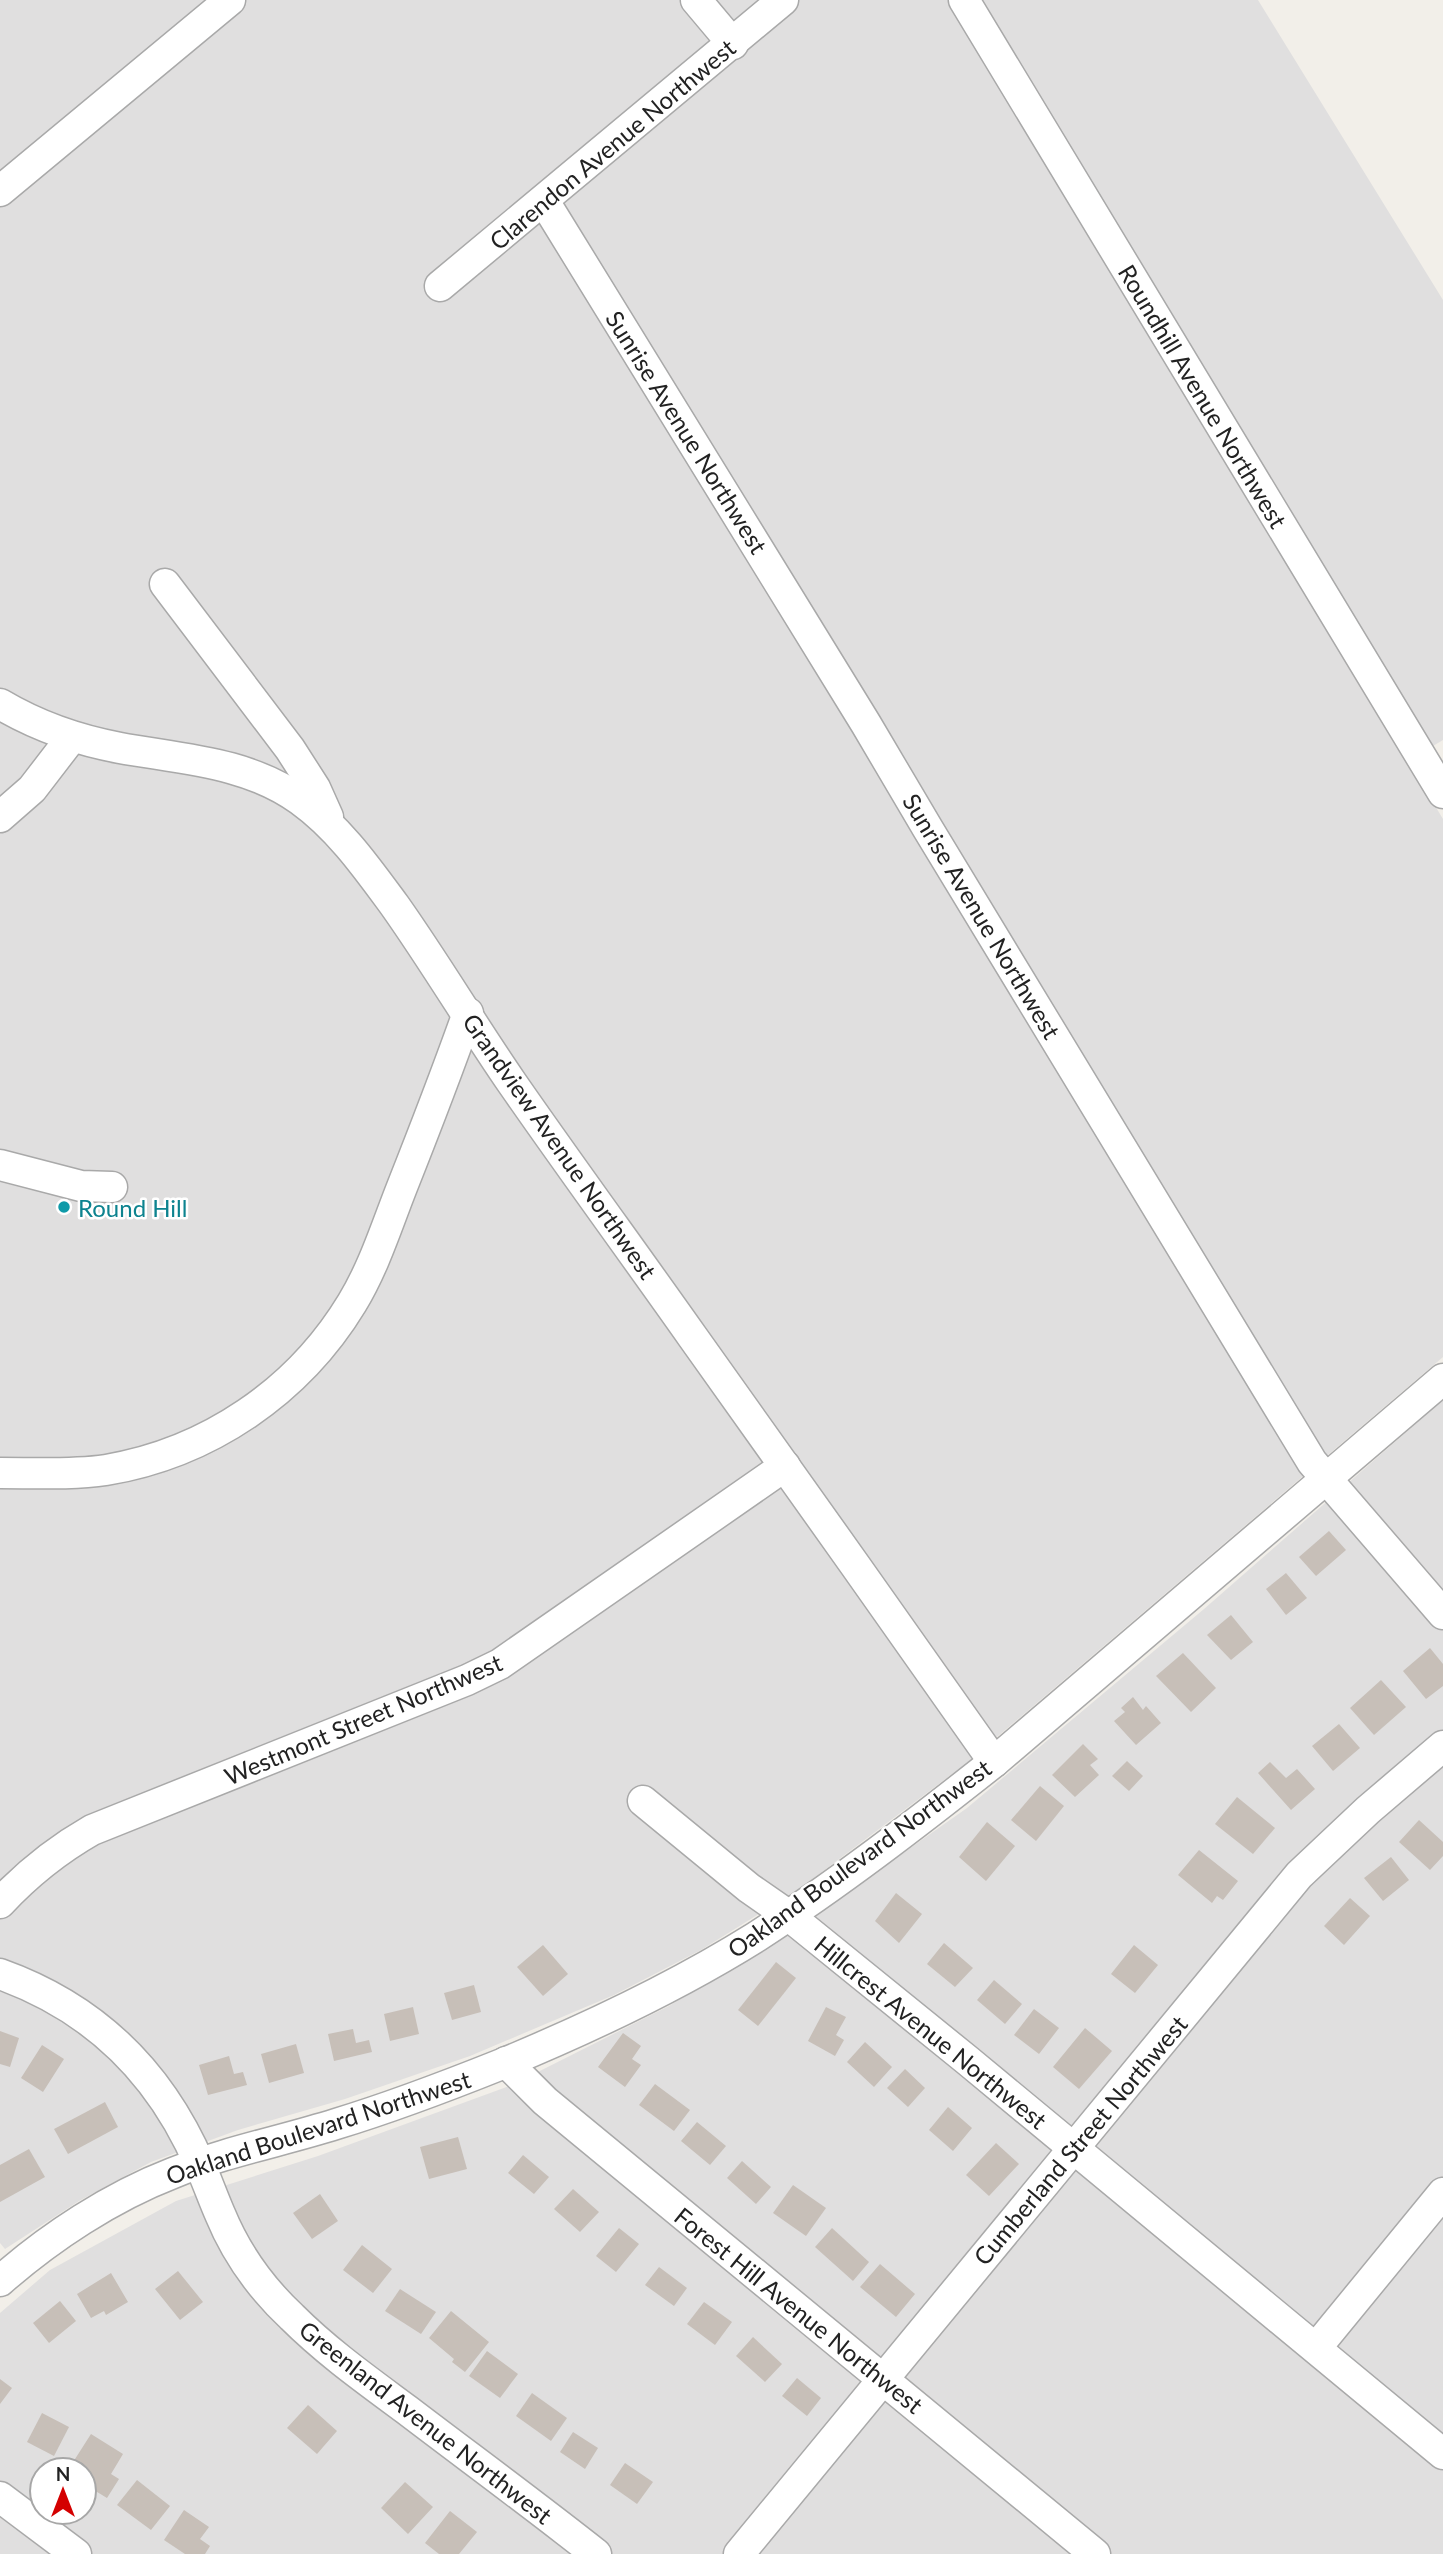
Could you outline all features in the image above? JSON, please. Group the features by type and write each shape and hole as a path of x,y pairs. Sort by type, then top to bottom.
{"street":[{"path":"0,191 230,0"},
{"path":"696,0 733,44"},
{"name":"Clarendon Avenue Northwest","path":"440,286 783,0"},
{"name":"Roundhill Avenue Northwest","path":"964,0 1443,793"},
{"name":"Sunrise Avenue Northwest","path":"544,201 859,712 1312,1462 1443,1614"},
{"path":"165,584 290,749 315,788 334,830"},
{"name":"Grandview Avenue Northwest","path":"0,704 72,737 242,771 270,782 298,798 334,830 368,869 468,1013 511,1081 994,1762"},
{"path":"0,817 32,789 72,737"},
{"path":"0,1473 104,1470 176,1451 222,1430 250,1413 299,1371 331,1335 353,1302 370,1267 435,1105 468,1013"},
{"path":"0,1165 81,1186 112,1187"},
{"name":"Oakland Boulevard Northwest","path":"0,2281 47,2244 142,2187 200,2164 337,2124 506,2062 597,2022 695,1972 788,1915 931,1812 994,1762 1443,1379"},
{"name":"Westmont Street Northwest","path":"0,1903 23,1877 62,1847 92,1830 454,1685 500,1664 785,1466"},
{"name":"Cumberland Street Northwest","path":"740,2554 1307,1867 1443,1746"},
{"name":"Hillcrest Avenue Northwest","path":"643,1801 749,1888 788,1915 1443,2454"},
{"name":"Greenland Avenue Northwest","path":"0,1974 60,2000 86,2017 117,2042 148,2077 175,2114 242,2257 263,2286 292,2318 347,2365 596,2554"},
{"name":"Forest Hill Avenue Northwest","path":"506,2062 545,2101 1095,2554"},
{"path":"1316,2348 1443,2193"},
{"path":"0,2497 76,2554"}],"shaded area":[{"path":"0,0 1258,0 1443,300 1443,740 1408,761 1443,819 1443,1357 964,1765 802,1887 701,1950 614,1995 470,2056 345,2099 238,2130 151,2162 79,2201 5,2249 0,2243"},
{"path":"1443,1400 1443,2554 0,2554 0,2313 50,2270 176,2201 318,2156 512,2085 669,2006 794,1930 967,1808 1204,1609"}],"building":[{"path":"1329,1531 1346,1550 1316,1576 1299,1557"},
{"path":"1286,1573 1307,1598 1286,1615 1266,1589"},
{"path":"1231,1615 1253,1642 1231,1660 1207,1635"},
{"path":"1430,1648 1443,1664 1443,1686 1426,1699 1403,1671"},
{"path":"1183,1653 1216,1688 1191,1712 1156,1676"},
{"path":"1381,1680 1406,1707 1374,1735 1350,1708"},
{"path":"1133,1697 1143,1710 1146,1706 1161,1723 1136,1745 1114,1721 1125,1712 1121,1708"},
{"path":"1339,1724 1360,1748 1333,1771 1312,1746"},
{"path":"1083,1744 1098,1759 1090,1765 1099,1775 1075,1797 1052,1775"},
{"path":"1127,1761 1143,1776 1129,1791 1112,1776"},
{"path":"1270,1762 1286,1778 1297,1769 1315,1789 1291,1810 1258,1773"},
{"path":"1040,1786 1064,1806 1036,1841 1011,1820"},
{"path":"1237,1797 1275,1828 1253,1854 1215,1824"},
{"path":"1419,1820 1443,1842 1443,1856 1430,1870 1399,1842"},
{"path":"987,1822 1015,1846 986,1881 959,1857"},
{"path":"1199,1850 1238,1881 1223,1900 1217,1896 1212,1903 1178,1875"},
{"path":"1391,1857 1409,1880 1383,1901 1364,1878"},
{"path":"896,1893 922,1914 899,1943 875,1921"},
{"path":"1350,1898 1370,1916 1344,1945 1324,1926"},
{"path":"944,1943 973,1968 955,1987 927,1964"},
{"path":"543,1945 568,1974 543,1996 517,1967"},
{"path":"1134,1945 1158,1965 1135,1993 1111,1974"},
{"path":"776,1962 796,1978 758,2026 738,2010"},
{"path":"994,1980 1022,2004 1005,2024 977,2000"},
{"path":"474,1985 481,2012 452,2020 444,1993"},
{"path":"413,2007 419,2034 390,2041 384,2014"},
{"path":"826,2007 846,2017 836,2035 844,2040 835,2056 808,2041"},
{"path":"1034,2009 1059,2028 1039,2054 1014,2035"},
{"path":"1085,2028 1112,2051 1079,2089 1053,2067"},
{"path":"353,2029 356,2043 369,2040 372,2052 334,2061 328,2034"},
{"path":"0,2031 19,2038 10,2067 0,2064"},
{"path":"623,2033 641,2046 632,2059 641,2065 625,2087 598,2067"},
{"path":"865,2042 892,2067 874,2087 847,2062"},
{"path":"296,2044 304,2073 269,2083 261,2054"},
{"path":"42,2045 64,2059 43,2092 21,2078"},
{"path":"229,2056 234,2074 243,2072 247,2085 208,2095 199,2065"},
{"path":"905,2069 925,2088 908,2107 887,2088"},
{"path":"655,2084 690,2110 674,2131 639,2105"},
{"path":"105,2102 118,2127 68,2154 54,2129"},
{"path":"948,2107 972,2128 953,2151 929,2130"},
{"path":"697,2122 726,2146 710,2165 681,2141"},
{"path":"458,2137 467,2169 429,2179 420,2147"},
{"path":"996,2143 1019,2164 989,2196 966,2175"},
{"path":"29,2149 45,2177 0,2202 0,2165"},
{"path":"523,2155 549,2177 534,2194 508,2173"},
{"path":"742,2161 771,2187 756,2204 727,2178"},
{"path":"793,2185 826,2208 806,2236 773,2213"},
{"path":"573,2189 599,2212 580,2232 554,2209"},
{"path":"320,2194 338,2221 312,2239 293,2213"},
{"path":"619,2228 639,2244 616,2272 596,2256"},
{"path":"832,2228 869,2262 853,2281 815,2247"},
{"path":"362,2245 392,2269 373,2293 343,2270"},
{"path":"880,2264 915,2294 896,2317 860,2287"},
{"path":"659,2267 687,2288 674,2306 645,2285"},
{"path":"178,2271 203,2302 180,2320 155,2289"},
{"path":"111,2273 128,2302 106,2315 104,2311 91,2318 77,2294"},
{"path":"400,2289 436,2312 421,2334 385,2311"},
{"path":"60,2301 76,2321 49,2343 33,2323"},
{"path":"704,2302 732,2322 715,2345 687,2324"},
{"path":"451,2311 489,2342 465,2372 429,2338"},
{"path":"753,2337 782,2364 765,2382 736,2356"},
{"path":"487,2351 518,2374 500,2398 469,2376"},
{"path":"797,2378 821,2398 807,2416 782,2396"},
{"path":"0,2379 12,2388 0,2404"},
{"path":"532,2393 567,2418 551,2441 516,2416"},
{"path":"308,2405 337,2431 317,2454 287,2428"},
{"path":"42,2413 69,2427 54,2456 27,2442"},
{"path":"573,2432 598,2448 585,2469 560,2452"},
{"path":"91,2434 123,2454 111,2474 119,2479 107,2498 98,2493 98,2456 77,2456"},
{"path":"625,2463 653,2482 637,2504 610,2485"},
{"path":"137,2480 170,2506 151,2530 117,2505"},
{"path":"405,2482 433,2507 408,2534 381,2508"},
{"path":"184,2510 209,2527 200,2539 210,2546 205,2554 185,2554 164,2540"},
{"path":"450,2511 477,2532 459,2554 439,2554 425,2543"}],"place":[{"name":"Round Hill","path":"64,1207"}]}
